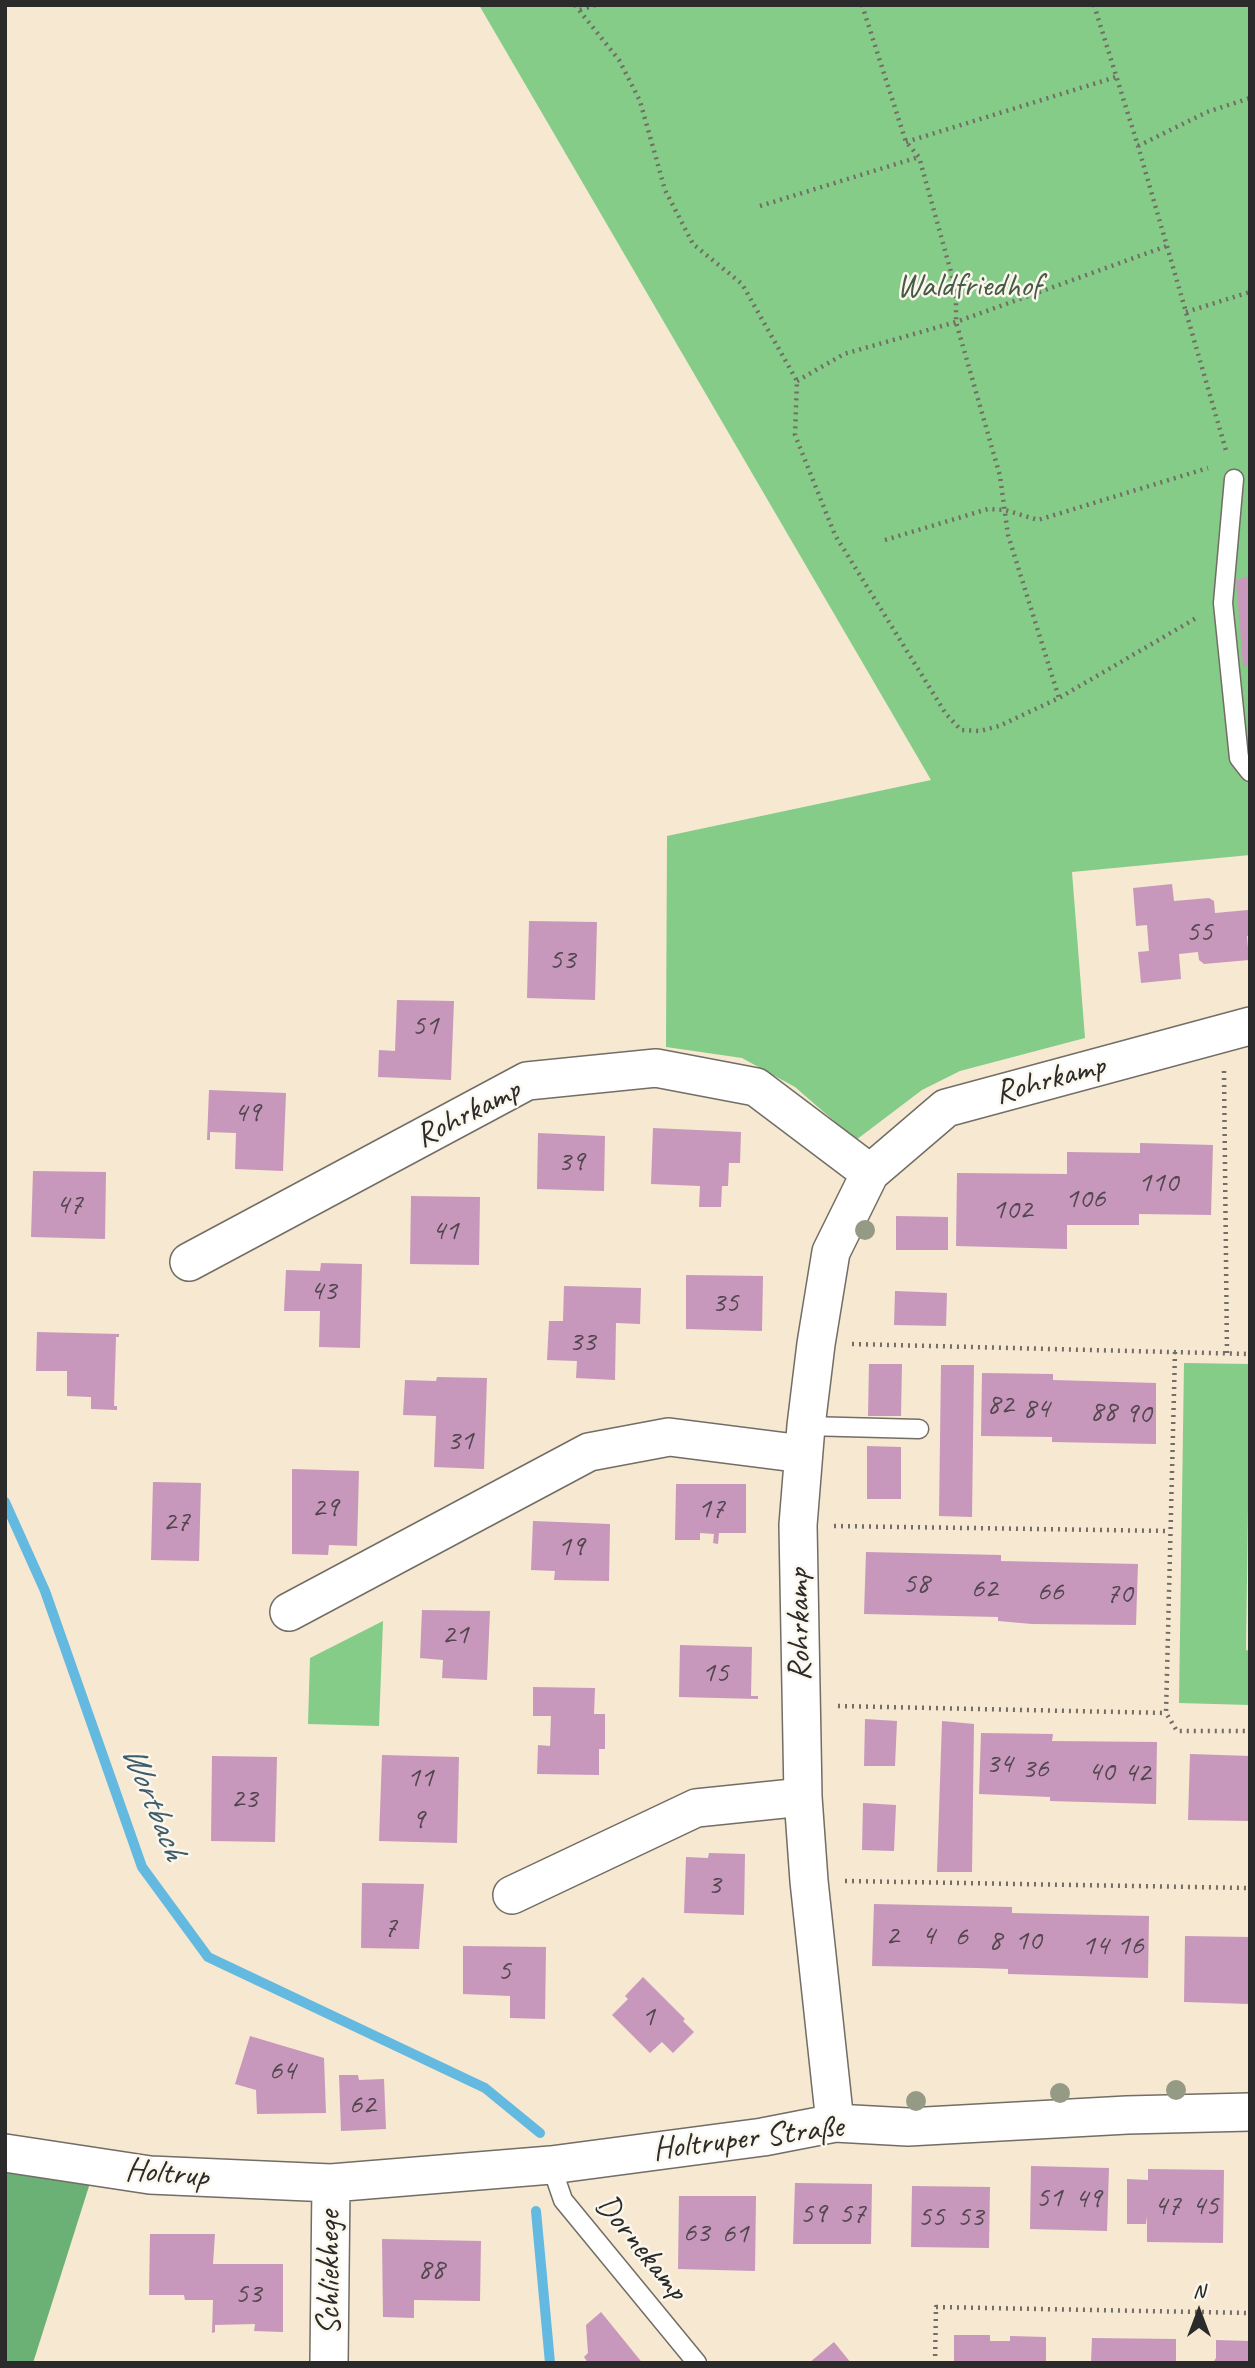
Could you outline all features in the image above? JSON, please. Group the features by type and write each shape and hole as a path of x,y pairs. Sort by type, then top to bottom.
{"street":[{"name":"Rohrkamp","path":"835,2123 809,1881 803,1797 799,1525 804,1440 831,1252 870,1173 946,1108 1237,1029"},
{"name":"Rohrkamp","path":"190,1262 527,1081 656,1068 757,1087 870,1173"},
{"path":"289,1612 589,1452 669,1437 804,1440"},
{"path":"512,1895 696,1808 803,1797"},
{"name":"Holtruper Straße","path":"331,2183 551,2165 763,2137 835,2123 908,2127 1127,2115 1250,2112"},
{"name":"Holtrup","path":"5,2153 150,2175 331,2183"},
{"name":"Schliekhege","path":"329,2363 331,2183"}],"lane":[{"path":"1232,470 1223,603 1240,758 1250,772"},
{"path":"804,1440 919,1429"},
{"name":"Dornekamp","path":"551,2165 564,2200 697,2363"}],"path":[{"path":"575,5 619,60 640,101 665,190 693,244 742,284 797,381 795,435 835,536 946,714 961,730 980,731 999,726 1059,698 1223,603"},
{"path":"579,10 595,5"},
{"path":"862,5 906,142 919,157 956,290 956,322 1000,476 1008,535 1059,698"},
{"path":"885,540 988,509 1005,510 1038,520 1232,470 1094,5"},
{"path":"906,142 1116,77"},
{"path":"1138,146 1207,112 1250,98"},
{"path":"760,206 919,157"},
{"path":"797,381 844,354 956,322 1167,246"},
{"path":"1186,312 1250,292"},
{"path":"1227,1354 1237,1029"},
{"path":"816,1344 1250,1354"},
{"path":"1175,1352 1166,1713 1177,1731 1250,1731"},
{"path":"799,1525 1169,1531"},
{"path":"800,1706 1166,1713"},
{"path":"809,1881 1250,1888"},
{"path":"935,2363 936,2307 1250,2312"}],"green space":[{"name":"Waldfriedhof","path":"479,5 1250,5 1250,855 1072,872 1085,1038 960,1071 922,1090 856,1140 795,1087 742,1058 666,1047 667,836 931,780"},
{"path":"1184,1363 1250,1364 1246,1650 1250,1651 1250,1705 1179,1703"},
{"path":"383,1621 379,1726 308,1724 310,1658"},
{"path":"5,2173 90,2183 33,2363 5,2363"}],"building":[{"path":"1250,576 1250,665 1243,666 1236,580"},
{"path":"1172,884 1174,901 1209,898 1214,901 1215,913 1248,910 1249,960 1204,964 1199,960 1198,952 1179,954 1181,979 1141,983 1138,952 1149,951 1147,925 1136,926 1133,888"},
{"path":"529,921 597,922 595,1000 527,998"},
{"path":"397,1000 454,1001 451,1080 378,1077 379,1050 395,1051"},
{"path":"209,1090 286,1093 283,1171 235,1169 236,1133 210,1132 210,1140 207,1140"},
{"path":"653,1128 741,1132 740,1163 729,1163 728,1186 722,1186 721,1207 699,1207 700,1186 651,1184"},
{"path":"538,1133 605,1136 604,1191 537,1189"},
{"path":"1140,1143 1213,1145 1211,1215 1139,1214 1139,1225 1067,1225 1067,1249 956,1246 957,1173 1067,1174 1067,1152 1140,1153"},
{"path":"33,1171 106,1172 105,1239 31,1237"},
{"path":"411,1196 480,1197 479,1265 410,1264"},
{"path":"896,1216 948,1217 948,1250 896,1250"},
{"path":"321,1263 362,1264 360,1348 319,1347 320,1311 284,1311 286,1270 320,1271"},
{"path":"686,1275 763,1276 762,1331 686,1329"},
{"path":"564,1286 641,1288 640,1324 616,1323 615,1380 576,1378 577,1361 547,1360 549,1321 563,1321"},
{"path":"895,1291 947,1293 946,1326 894,1325"},
{"path":"37,1332 119,1334 119,1337 116,1337 114,1406 117,1406 117,1410 91,1409 91,1397 67,1396 67,1371 36,1371"},
{"path":"869,1364 902,1364 901,1416 868,1416"},
{"path":"941,1365 974,1365 972,1517 939,1516"},
{"path":"982,1373 1053,1374 1053,1380 1156,1383 1156,1444 1052,1442 1052,1437 981,1436"},
{"path":"437,1377 487,1378 484,1469 434,1467 436,1416 403,1415 405,1380 436,1381"},
{"path":"867,1446 901,1447 901,1499 867,1499"},
{"path":"292,1469 359,1471 357,1546 329,1545 328,1555 292,1554"},
{"path":"153,1482 201,1483 199,1561 151,1560"},
{"path":"676,1484 746,1484 746,1533 719,1533 718,1544 713,1543 714,1534 700,1533 700,1540 675,1540"},
{"path":"533,1521 610,1524 609,1581 554,1580 555,1571 531,1570"},
{"path":"866,1552 1001,1555 1001,1561 1138,1564 1136,1625 1032,1624 998,1621 998,1617 864,1614"},
{"path":"422,1610 490,1611 487,1680 442,1678 443,1660 420,1658"},
{"path":"680,1645 752,1647 751,1696 758,1696 758,1699 679,1697"},
{"path":"533,1687 595,1688 594,1714 605,1714 605,1749 599,1749 599,1775 537,1774 538,1745 550,1746 551,1716 533,1716"},
{"path":"865,1719 897,1721 895,1766 864,1766"},
{"path":"942,1721 974,1724 972,1872 937,1872"},
{"path":"981,1733 1053,1734 1052,1741 1157,1742 1156,1804 1050,1801 1050,1797 979,1794"},
{"path":"1190,1754 1250,1756 1250,1821 1188,1820"},
{"path":"382,1755 459,1757 457,1843 379,1841"},
{"path":"212,1756 277,1757 275,1842 211,1841"},
{"path":"863,1803 896,1805 894,1851 862,1850"},
{"path":"709,1853 745,1854 744,1915 684,1913 686,1857 708,1858"},
{"path":"362,1883 424,1884 419,1949 361,1948"},
{"path":"874,1904 1012,1907 1012,1913 1149,1916 1148,1978 1008,1974 1008,1969 872,1966"},
{"path":"1185,1936 1250,1937 1250,2004 1184,2002"},
{"path":"463,1946 546,1947 545,2019 510,2018 510,1996 463,1994"},
{"path":"643,1977 685,2019 683,2021 694,2032 673,2053 662,2042 650,2053 612,2015 628,1999 625,1996"},
{"path":"250,2036 324,2058 326,2113 257,2114 256,2090 235,2084"},
{"path":"339,2075 358,2075 359,2080 384,2079 386,2129 341,2131"},
{"path":"1031,2166 1109,2168 1107,2231 1030,2229"},
{"path":"1148,2169 1224,2170 1223,2243 1147,2242 1147,2216 1146,2224 1127,2224 1127,2179 1148,2180"},
{"path":"795,2183 872,2184 871,2244 793,2244"},
{"path":"912,2186 990,2187 989,2248 911,2247"},
{"path":"679,2196 756,2196 755,2271 678,2269"},
{"path":"150,2234 215,2234 213,2264 283,2264 283,2332 254,2331 255,2324 215,2325 215,2332 212,2333 213,2300 185,2300 184,2295 149,2295"},
{"path":"382,2239 481,2241 480,2301 414,2300 414,2318 383,2317"},
{"path":"601,2312 642,2363 588,2363 584,2357 588,2353 586,2325"},
{"path":"954,2335 990,2335 990,2341 1010,2341 1010,2336 1046,2337 1046,2363 954,2363"},
{"path":"1092,2338 1176,2339 1176,2363 1091,2363"},
{"path":"1216,2340 1250,2341 1250,2363 1213,2363 1216,2358"},
{"path":"834,2342 851,2363 809,2363"}],"waterway":[{"name":"Wortbach","path":"5,1502 45,1591 142,1867 208,1957 485,2088 540,2133"},
{"name":"Wortbach","path":"536,2211 550,2363"}]}
